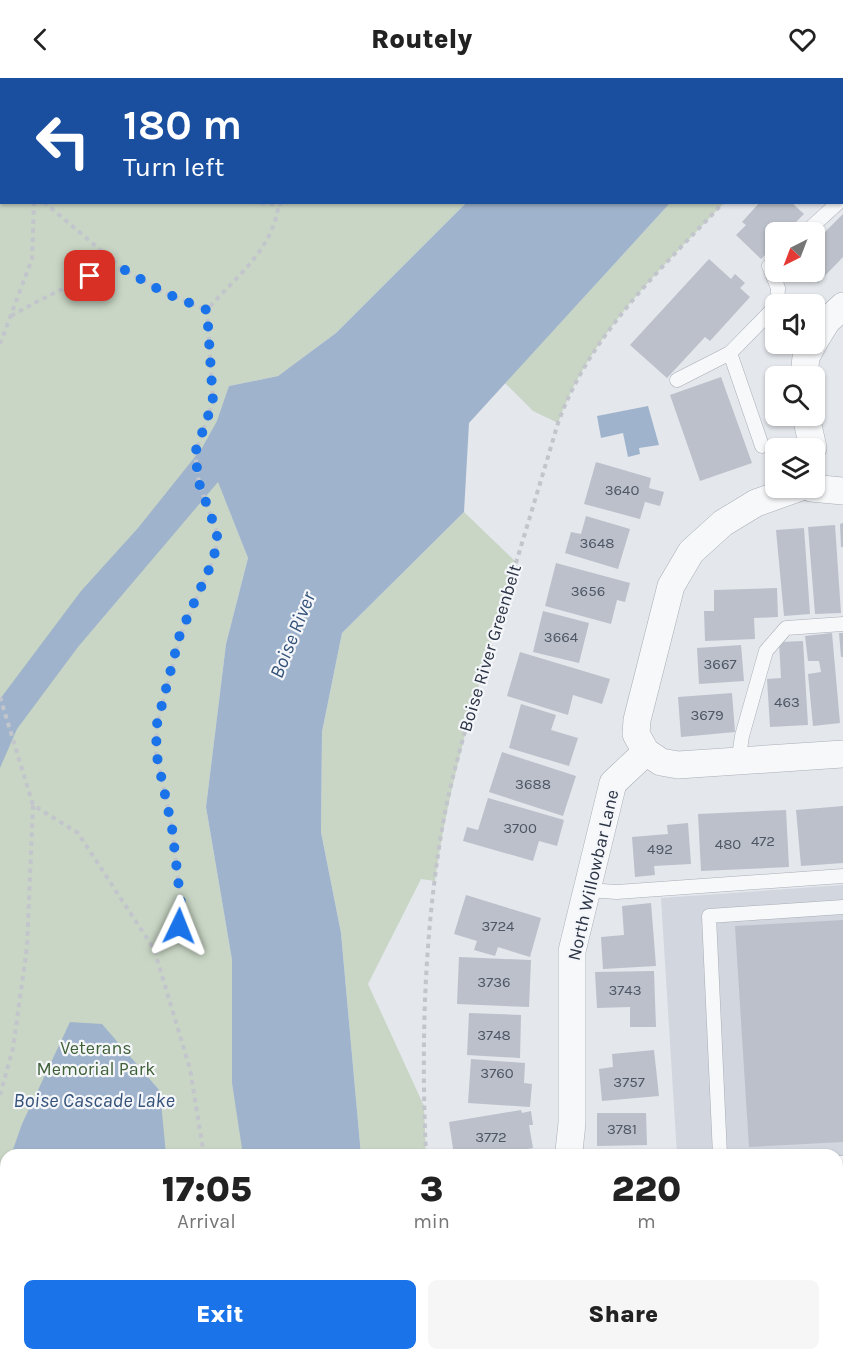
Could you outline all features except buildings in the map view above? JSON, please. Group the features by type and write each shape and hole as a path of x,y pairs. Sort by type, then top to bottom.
{"street":[{"path":"825,324 843,306"},
{"path":"825,489 843,491"},
{"path":"772,498 756,504 723,523 691,552 671,586 637,720 636,734 646,752 661,762 678,765 738,763 843,754"},
{"name":"North Willowbar Lane","path":"569,1149 572,1123 572,951 613,783 646,752"}],"lane":[{"path":"817,222 838,204"},
{"path":"677,380 730,353 765,316"},
{"path":"730,353 762,446"},
{"path":"738,763 742,736 766,651 774,639 786,628 843,624"},
{"path":"586,890 617,892 843,876"},
{"path":"720,1149 709,916 843,907"}],"path":[{"path":"0,344 32,259 34,204"},
{"path":"46,204 123,269 165,293 207,310"},
{"path":"154,949 170,940 179,926 181,905 172,828 156,752 157,724 180,634 211,565 218,542 199,483 195,453 213,402 207,310 233,285 262,250 280,204"},
{"name":"Boise River Greenbelt","path":"426,1149 423,1048 425,994 429,928 442,828 462,741 558,423 569,392 603,334 722,204"},
{"path":"10,316 90,276 123,269"},
{"path":"0,697 33,805 27,947 13,1048 0,1095"},
{"path":"33,805 78,833 154,949 190,1068 203,1149"}],"shaded area":[{"path":"843,885 843,1149 677,1149 661,898"}],"green space":[{"name":"Veterans Memorial Park","path":"0,204 465,204 336,333 278,376 229,386 218,481 248,558 226,644 206,807 232,960 232,1083 244,1149 0,1149"},
{"path":"669,204 723,204 652,279 608,332 588,360 558,423 533,411 505,383"},
{"path":"464,512 516,562 459,760 441,840 435,881 421,879 368,984 424,1106 426,1149 360,1149 341,933 321,832 322,732 342,633"}],"water":[{"name":"Boise River","path":"465,204 669,204 469,423 464,512 342,633 322,732 321,832 341,933 360,1149 242,1149 232,1083 232,960 206,807 226,644 248,558 218,482 78,647 17,729 0,768 0,699 81,591 138,528 202,448 217,421 229,386 278,376 336,333"},
{"path":"648,406 659,445 639,448 640,454 628,457 623,433 601,438 597,416"},
{"name":"Boise Cascade Lake","path":"70,1022 102,1024 160,1091 165,1149 13,1149 22,1124"}],"route":[{"path":"90,276 123,269 165,293 207,310 213,402 195,453 199,483 218,542 211,565 180,634 157,724 156,752 161,786 172,828 181,905 179,926"}]}
